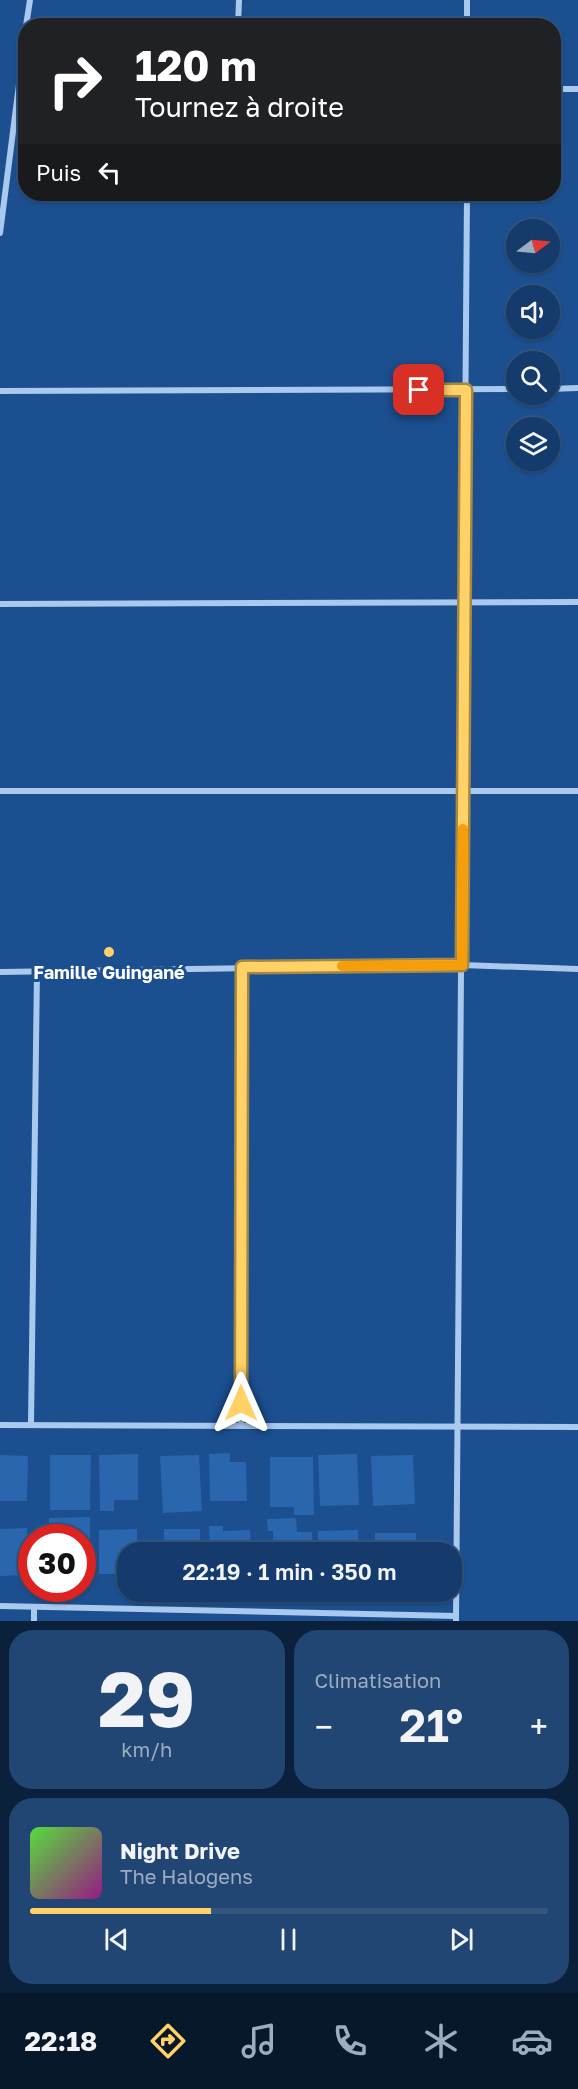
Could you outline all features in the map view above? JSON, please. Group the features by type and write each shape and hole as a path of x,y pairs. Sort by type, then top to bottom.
{"street":[{"path":"27,18 30,0"},
{"path":"238,18 239,0"},
{"path":"467,0 467,18"},
{"path":"561,89 578,89"},
{"path":"0,233 18,100"},
{"path":"0,1606 456,1619 467,201"},
{"path":"560,388 578,388"},
{"path":"0,391 506,389"},
{"path":"0,604 578,602"},
{"path":"0,791 578,791"},
{"path":"0,972 462,965 578,969"},
{"path":"241,1426 242,967"},
{"path":"31,1424 37,971"},
{"path":"0,1425 578,1427"},
{"path":"34,1607 34,1621"},
{"path":"235,1612 235,1621"}],"building":[{"path":"230,1453 230,1462 246,1462 247,1501 210,1501 209,1454"},
{"path":"138,1454 138,1500 114,1500 114,1511 100,1511 99,1455"},
{"path":"357,1454 359,1505 320,1506 318,1455"},
{"path":"0,1455 28,1456 27,1501 0,1501"},
{"path":"50,1455 91,1455 90,1510 50,1510"},
{"path":"199,1455 202,1511 163,1513 160,1456"},
{"path":"413,1455 415,1504 373,1506 371,1456"},
{"path":"270,1457 313,1457 314,1515 294,1515 294,1507 270,1507"},
{"path":"90,1517 90,1524 49,1524 49,1518"},
{"path":"296,1518 297,1532 312,1532 312,1542 273,1542 273,1531 268,1531 267,1519"},
{"path":"209,1526 223,1526 223,1531 250,1530 251,1542 210,1542"},
{"path":"18,1528 18,1575 0,1576 0,1529"},
{"path":"137,1529 137,1542 117,1542 117,1574 99,1574 99,1530"},
{"path":"164,1529 200,1529 200,1542 164,1542"},
{"path":"358,1530 359,1542 318,1542 318,1531"},
{"path":"375,1533 416,1533 416,1542 375,1542"}],"slow traffic":[{"path":"342,966 462,965 463,829"}],"place":[{"name":"Famille Guingané","path":"109,952"}],"route":[{"path":"241,1403 242,967 462,965 466,390 419,390"}]}
